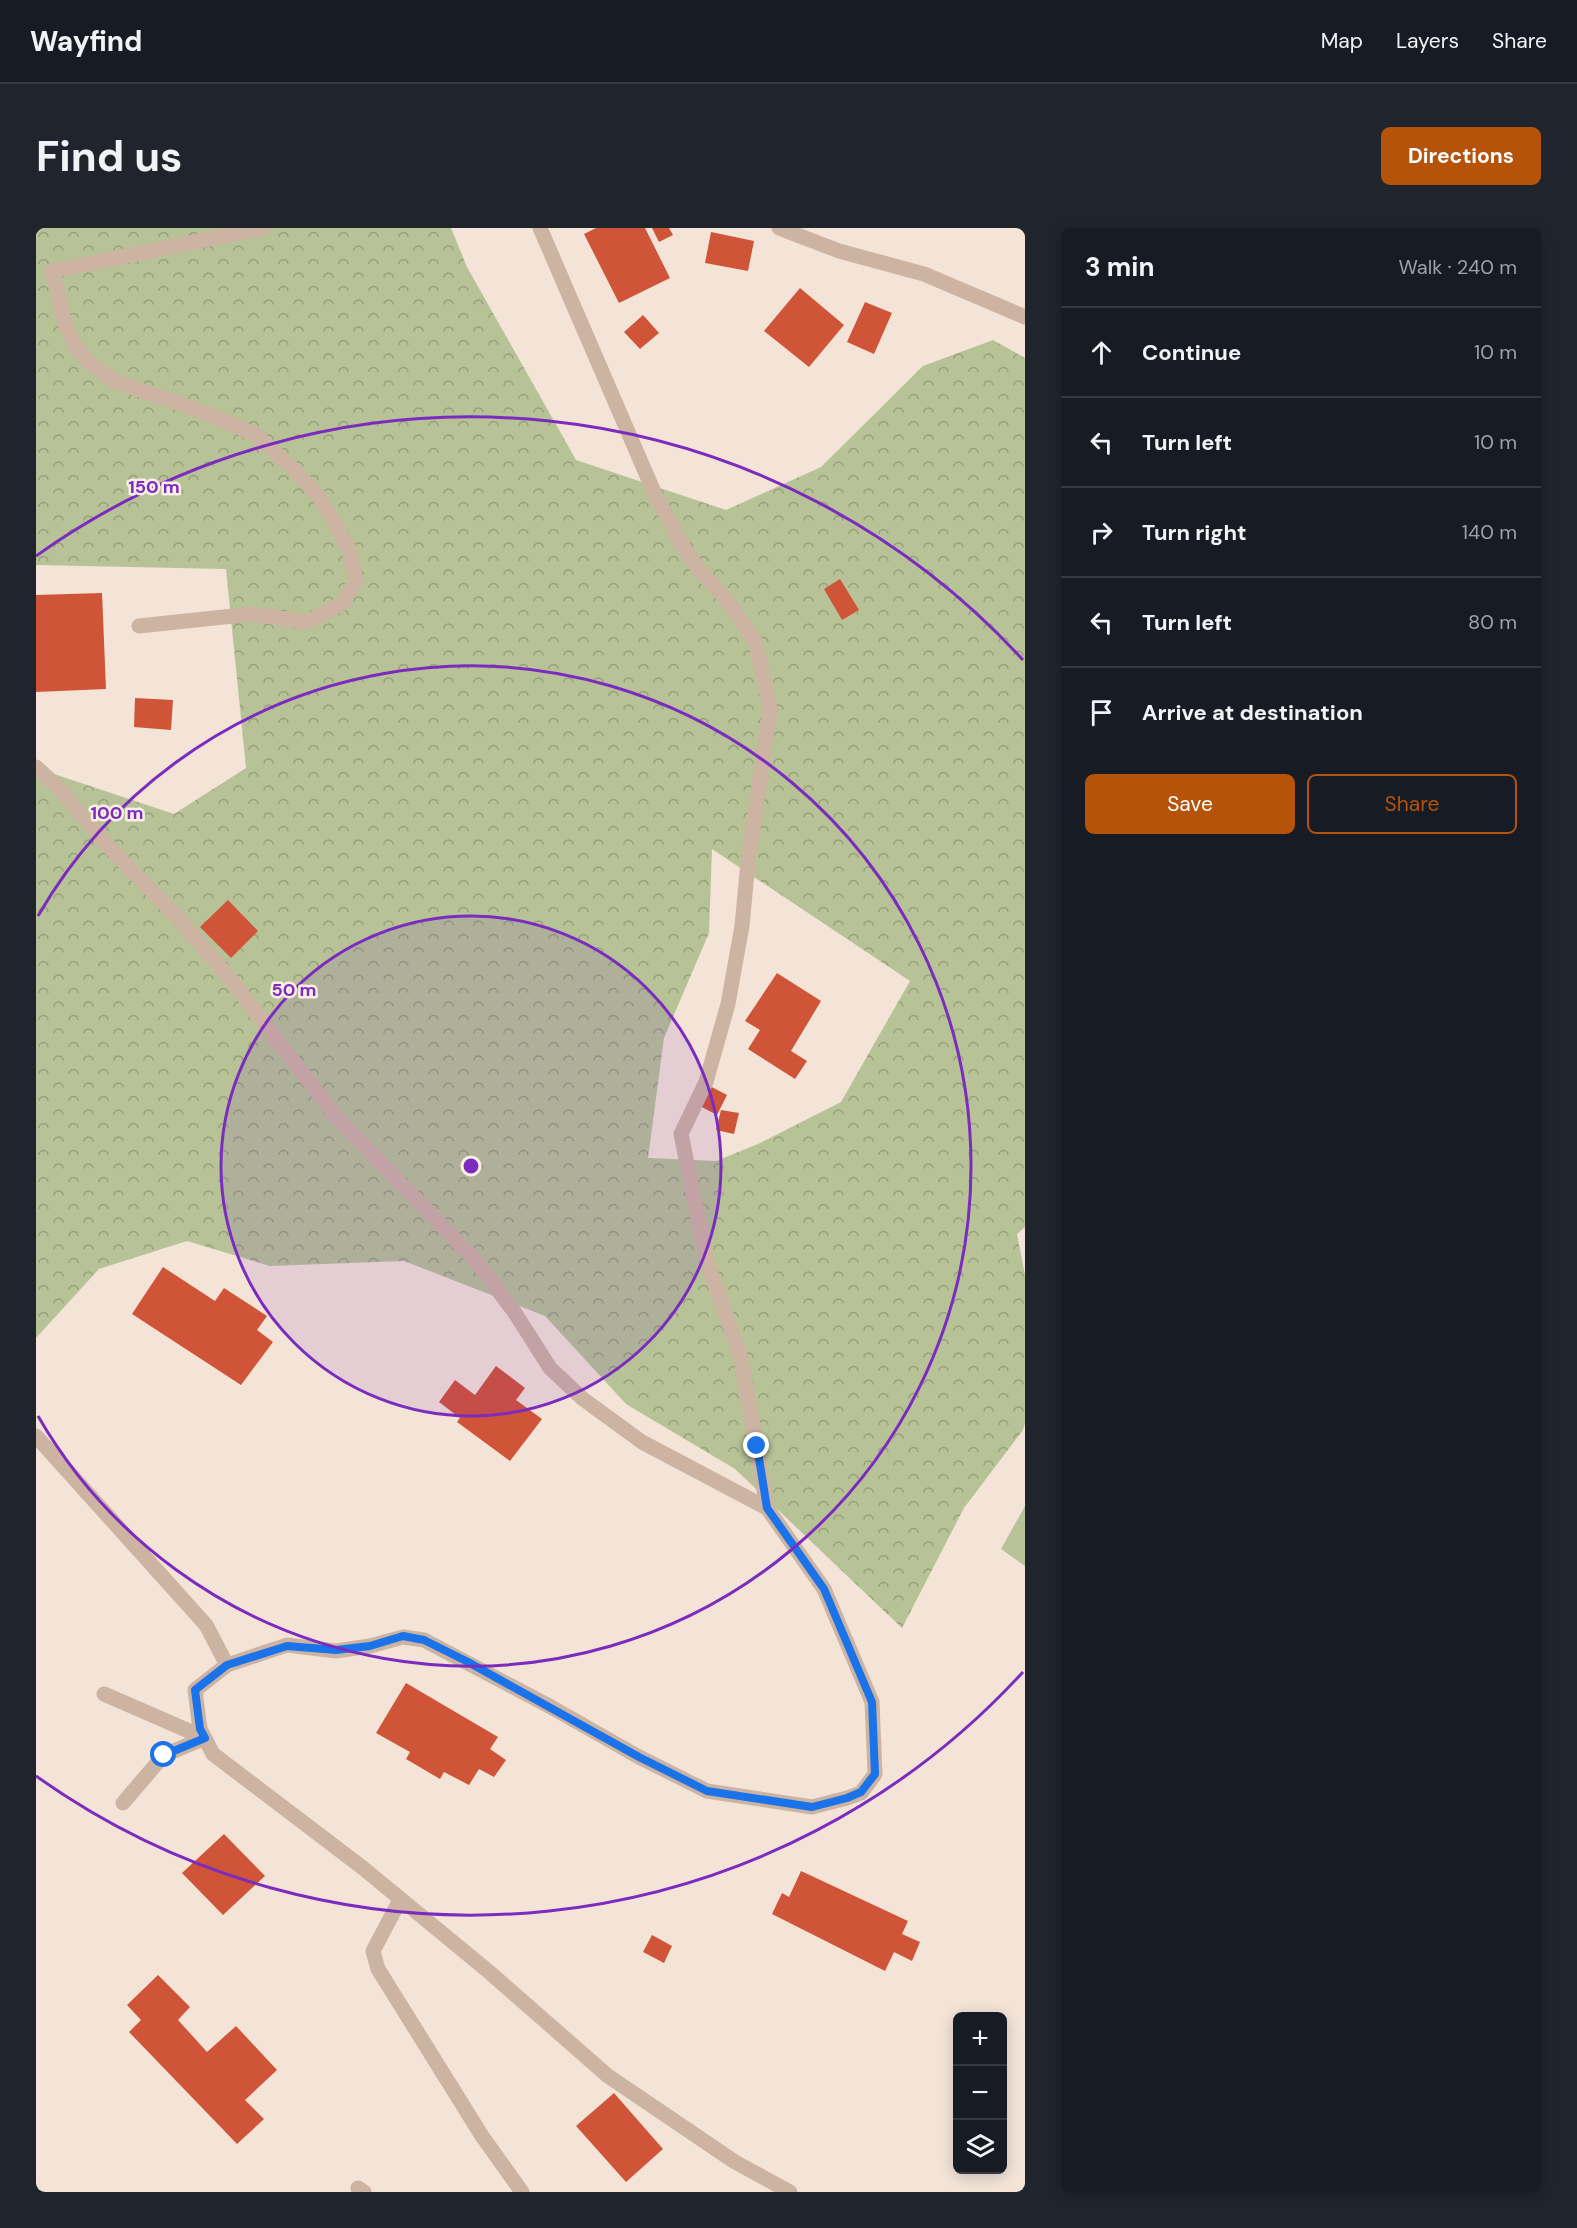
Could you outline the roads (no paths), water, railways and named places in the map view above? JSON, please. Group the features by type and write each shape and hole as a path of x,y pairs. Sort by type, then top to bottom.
{"street":[{"path":"139,626 252,615 307,622 343,603 356,580 349,549 319,496 257,436 214,416 114,381 88,361 77,349 65,323 52,271 263,228"},
{"path":"540,228 650,482 678,538 698,569 727,600 756,643 770,709 748,862 742,926 728,1004 706,1082 681,1134 707,1262 741,1358 767,1508 824,1589 872,1702 875,1774 861,1792 812,1807 707,1791 639,1757 551,1707 424,1640 403,1636 370,1646 336,1650 287,1646 227,1665 195,1690 200,1729 213,1754 363,1868 488,1971 608,2076 735,2162 790,2192"},
{"path":"779,228 839,251 924,274 1025,317"},
{"path":"36,766 58,787 110,848 176,916 231,980 337,1118 476,1262 515,1313 550,1368 583,1399 642,1442 767,1508"},
{"path":"36,1436 206,1625 227,1665"},
{"path":"104,1694 205,1738"},
{"path":"123,1803 164,1755 205,1738"},
{"path":"400,1900 373,1951 378,1970 482,2136 522,2192"}]}
